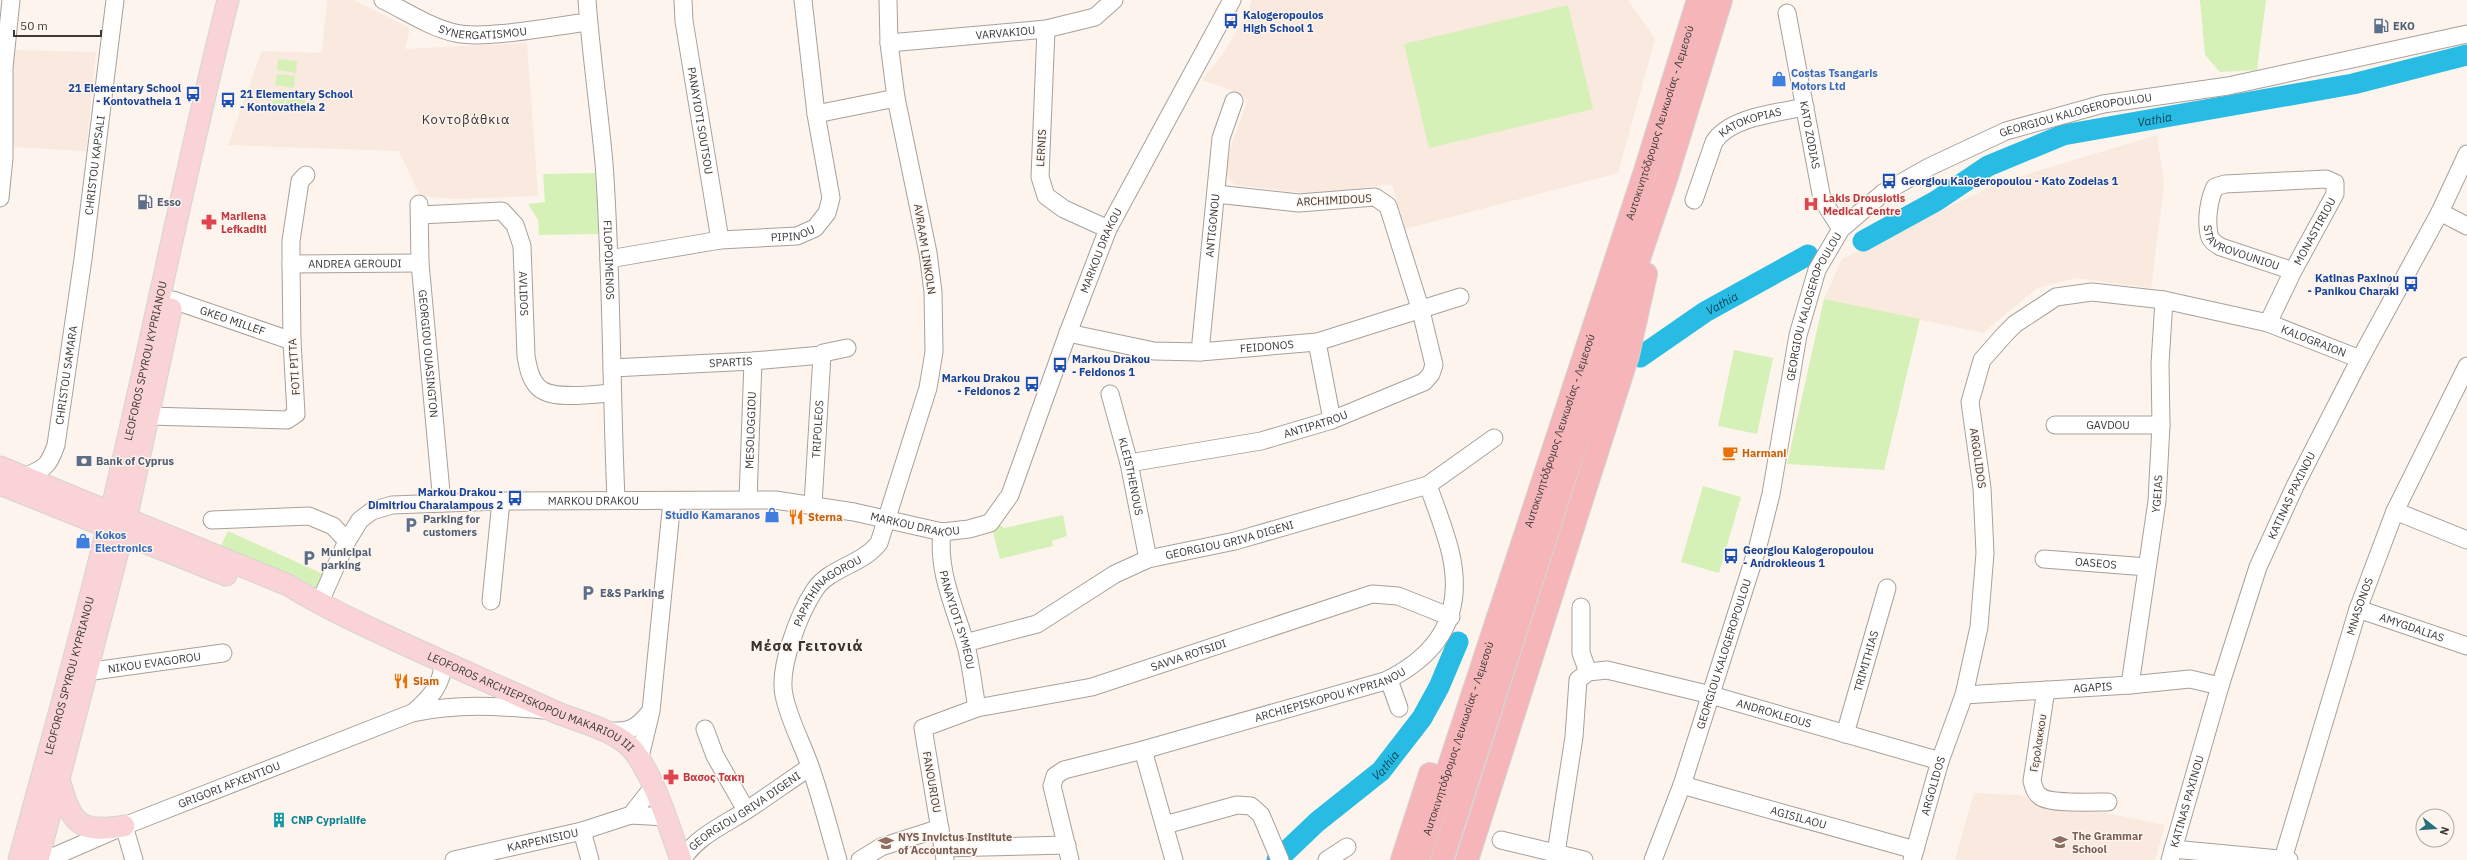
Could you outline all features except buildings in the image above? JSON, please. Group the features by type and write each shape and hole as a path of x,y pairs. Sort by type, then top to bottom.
{"highway":[{"name":"Αυτοκινητόδρομος Λευκωσίας - Λεμεσού","path":"1418,860 1645,171 1698,0"},
{"name":"Αυτοκινητόδρομος Λευκωσίας - Λεμεσού","path":"1442,860 1565,476 1666,179 1721,0"},
{"path":"1402,860 1533,462 1645,171"},
{"path":"1467,860 1628,355 1666,179"}],"main road":[{"name":"LEOFOROS SPYROU KYPRIANOU","path":"38,860 86,672 202,103 228,0"},
{"name":"LEOFOROS SPYROU KYPRIANOU","path":"19,860 67,688 149,416 238,0"},
{"name":"LEOFOROS ARCHIEPISKOPOU MAKARIOU III","path":"0,467 26,476 116,524"},
{"name":"LEOFOROS ARCHIEPISKOPOU MAKARIOU III","path":"0,484 288,585 319,604 443,662 552,711 604,731 632,749 639,760 666,817 682,860"},
{"path":"59,778 66,804 81,824 93,829 124,826"}],"street":[{"path":"0,198 4,68 11,0"},
{"name":"CHRISTOU KAPSALI","path":"82,259 115,0"},
{"name":"SYNERGATISMOU","path":"383,0 439,28 456,33 478,34 588,22"},
{"name":"FILOPOIMENOS","path":"587,0 588,22 604,162 609,259 612,368 611,393 616,499"},
{"name":"PANAYIOTI SOUTSOU","path":"683,0 684,21 720,240"},
{"name":"PIPINOU","path":"609,259 720,240 797,236 815,228 827,213 831,198 816,114 803,0"},
{"name":"AVRAAM LINKOLN","path":"887,519 928,388 934,352 933,292 928,253 896,98 889,43 888,0"},
{"name":"VARVAKIOU","path":"889,43 1046,28 1095,17 1114,0"},
{"name":"MARKOU DRAKOU","path":"319,604 347,541 360,520 372,511 392,505 616,499 672,501 748,499 812,504 942,532 969,529 990,522 1010,496 1068,333 1108,229 1232,0"},
{"name":"KATO ZODIAS","path":"1787,13 1822,199 1841,229"},
{"name":"LERNIS","path":"1046,28 1040,177 1046,196 1064,209 1108,229"},
{"name":"GEORGIOU KALOGEROPOULOU","path":"1671,817 1758,546 1768,505 1798,335 1817,270 1841,229 1883,193 1929,167 2006,131 2103,104 2228,86 2467,34"},
{"path":"816,114 896,98"},
{"name":"ANTIGONOU","path":"1200,352 1221,138 1234,101"},
{"name":"KATOKOPIAS","path":"1694,200 1714,142 1719,134 1737,123 1805,107"},
{"name":"KATINAS PAXINOU","path":"2172,855 2220,686 2258,567 2296,484 2360,359 2440,212 2467,154"},
{"name":"FOTI PITTA","path":"149,416 287,420 296,414 292,341 291,241 300,181 306,175"},
{"name":"MONASTIRIOU","path":"2216,187 2225,184 2326,180 2335,183 2335,194 2293,271 2268,323"},
{"name":"STAVROVOUNIOU","path":"2216,187 2210,198 2209,234 2212,241 2221,248 2293,271"},
{"name":"ARCHIMIDOUS","path":"1216,194 1299,203 1375,197 1388,206 1421,311"},
{"name":"GEORGIOU OUASINGTON","path":"420,210 420,263 442,503"},
{"name":"AVLIDOS","path":"420,210 502,211 515,224 522,246 526,356 529,372 539,388 557,395 611,393"},
{"path":"2440,212 2467,226"},
{"name":"CHRISTOU SAMARA","path":"26,476 41,470 50,462 56,445 82,259"},
{"name":"ANDREA GEROUDI","path":"291,264 420,263"},
{"name":"ARGOLIDOS","path":"1913,855 1940,761 1964,695 1979,627 1986,557 1982,488 1970,402 1982,360 2015,324 2056,297 2092,292 2164,300 2268,323"},
{"name":"FEIDONOS","path":"1068,333 1154,351 1200,352 1317,342 1421,311 1460,297"},
{"name":"GKEO MILLEF","path":"173,300 292,341"},
{"name":"YGEIAS","path":"2130,685 2157,501 2161,425 2160,364 2164,300"},
{"name":"ANTIPATROU","path":"1129,463 1261,441 1332,420 1424,382 1431,374 1434,365 1421,311"},
{"name":"KALOGRAION","path":"2268,323 2360,359"},
{"path":"1317,342 1332,420"},
{"name":"SPARTIS","path":"612,368 753,361 822,355 823,353 847,348"},
{"name":"TRIPOLEOS","path":"812,504 822,355"},
{"name":"MESOLOGGIOU","path":"748,499 753,361"},
{"name":"MNASONOS","path":"2286,860 2358,609 2395,511 2467,366"},
{"name":"KLEISTHENOUS","path":"1110,394 1129,463 1148,559"},
{"name":"GAVDOU","path":"2055,425 2161,425"},
{"name":"GEORGIOU GRIVA DIGENI","path":"965,643 1037,624 1116,574 1148,559 1235,541 1428,485 1494,438"},
{"name":"ARCHIEPISKOPOU KYPRIANOU","path":"1068,852 1052,786 1056,776 1064,770 1142,750 1389,680 1410,669 1434,644 1451,616 1455,595 1451,555 1428,485"},
{"path":"491,601 501,501"},
{"path":"639,760 651,711 672,501"},
{"path":"2395,511 2467,540"},
{"path":"212,520 309,516 333,526 347,541"},
{"name":"PAPATHINAGOROU","path":"838,860 810,766 783,694 783,674 791,644 814,590 832,573 871,553 879,544 887,519"},
{"name":"PANAYIOTI SYMEOU","path":"942,532 940,546 950,600 965,643 977,708"},
{"name":"OASEOS","path":"2044,559 2147,567"},
{"name":"TRIMITHIAS","path":"1845,734 1887,588"},
{"name":"SAVVA ROTSIDI","path":"922,728 977,708 1092,687 1372,594 1398,596 1451,616"},
{"path":"1556,853 1574,737 1578,680 1588,672 1581,653 1582,607"},
{"name":"AMYGDALIAS","path":"2358,609 2467,646"},
{"name":"NIKOU EVAGOROU","path":"86,672 223,652"},
{"name":"GRIGORI AFXENTIOU","path":"412,713 429,699 437,686 443,675 443,662"},
{"name":"ANDROKLEOUS","path":"1588,672 1607,670 1711,696 1940,761"},
{"name":"AGAPIS","path":"1964,695 2130,685 2190,679 2220,686"},
{"path":"1389,680 1399,708"},
{"name":"Γερολακκου","path":"2046,690 2032,781 2035,791 2042,798 2052,800 2108,802"},
{"name":"GRIGORI AFXENTIOU","path":"46,860 124,826 412,713 436,708 470,705 552,711"},
{"path":"604,731 623,732 638,727 651,711"},
{"name":"FANOURIOU","path":"922,728 940,828 943,854"},
{"path":"705,729 715,756 746,810"},
{"path":"1142,750 1174,860"},
{"name":"GEORGIOU GRIVA DIGENI","path":"682,860 689,849 708,833 746,810 810,766"},
{"name":"AGISILAOU","path":"1682,785 1913,855"},
{"path":"631,815 653,787"},
{"path":"1165,825 1237,805 1251,806 1261,815 1277,854"},
{"name":"KARPENISIOU","path":"454,860 582,831 631,815 666,817"},
{"path":"1653,860 1671,817"},
{"path":"1662,860 1671,817"},
{"path":"124,826 134,860"},
{"path":"860,860 881,846 940,828"},
{"path":"582,831 590,860"},
{"path":"1501,840 1584,860"},
{"path":"1327,860 1347,847"},
{"path":"943,854 1068,852"},
{"path":"2172,855 2286,860"}],"shaded area":[{"path":"327,0 354,0 410,28 405,49 527,43 538,196 453,199 420,196 399,151 228,145 262,51 322,53"},
{"path":"1252,0 1628,0 1655,39 1618,173 1405,229 1392,184 1314,194 1235,185 1226,174 1231,146 1248,100 1237,92 1202,80 1223,54 1249,10"},
{"path":"11,50 96,52 86,151 10,147"},
{"path":"2157,135 2164,184 2151,288 2076,278 2037,288 1983,333 1824,299 1842,259 1998,183"},
{"name":"The Grammar School","path":"1974,793 2017,795 2165,825 2155,860 1955,860"}],"green space":[{"path":"2200,0 2266,0 2257,70 2220,72 2205,55"},
{"path":"1568,5 1593,109 1429,148 1404,44"},
{"path":"278,59 297,61 296,73 277,70"},
{"path":"277,74 295,76 294,88 275,85"},
{"path":"273,92 285,92 284,111 272,110"},
{"path":"287,97 305,100 304,111 285,108"},
{"path":"595,173 599,234 539,235 538,220 528,204 545,202 543,174"},
{"path":"1824,299 1920,319 1884,470 1787,464"},
{"path":"1734,350 1773,358 1757,434 1718,426"},
{"path":"1703,486 1741,497 1719,573 1681,562"},
{"path":"1063,515 1067,536 1052,541 1053,546 1000,559 992,529 999,524 1004,528"},
{"path":"228,531 323,574 315,590 220,548"}],"waterway":[{"name":"Vathia","path":"1863,241 1936,201 1988,166 2063,135 2353,84 2467,55"},
{"name":"Vathia","path":"1640,357 1705,312 1808,255"},
{"name":"Vathia","path":"1277,860 1317,822 1381,771 1422,718 1439,687 1458,642"}],"place":[{"name":"Kalogeropoulos High School 1","path":"1231,21"},
{"name":"EKO","path":"2381,26"},
{"name":"Costas Tsangaris Motors Ltd","path":"1779,79"},
{"name":"21 Elementary School - Kontovatheia 1","path":"193,94"},
{"name":"21 Elementary School - Kontovatheia 2","path":"228,100"},
{"name":"Georgiou Kalogeropoulou - Kato Zodeias 1","path":"1889,181"},
{"name":"Esso","path":"145,202"},
{"name":"Lakis Drousiotis Medical Centre","path":"1811,204"},
{"name":"Marilena Lefkaditi","path":"209,222"},
{"name":"Katinas Paxinou - Panikou Charaki","path":"2411,284"},
{"name":"Markou Drakou - Feidonos 1","path":"1060,365"},
{"name":"Markou Drakou - Feidonos 2","path":"1032,384"},
{"name":"Harmani","path":"1730,453"},
{"name":"Bank of Cyprus","path":"84,461"},
{"name":"Markou Drakou - Dimitriou Charalampous 2","path":"515,498"},
{"name":"Studio Kamaranos","path":"772,515"},
{"name":"Sterna","path":"796,517"},
{"name":"Parking for customers","path":"411,525"},
{"name":"Kokos Electronics","path":"83,541"},
{"name":"Georgiou Kalogeropoulou - Androkleous 1","path":"1731,556"},
{"name":"Municipal parking","path":"309,558"},
{"name":"E&S Parking","path":"588,593"},
{"name":"Siam","path":"401,681"},
{"name":"Βασος Τακη","path":"671,777"},
{"name":"CNP Cyprialife","path":"279,820"},
{"name":"The Grammar School","path":"2060,842"},
{"name":"NYS Invictus Institute of Accountancy","path":"886,843"}],"district":[{"name":"Κοντοβάθκια","path":"466,119"},
{"name":"Μέσα Γειτονιά","path":"807,645"}]}
